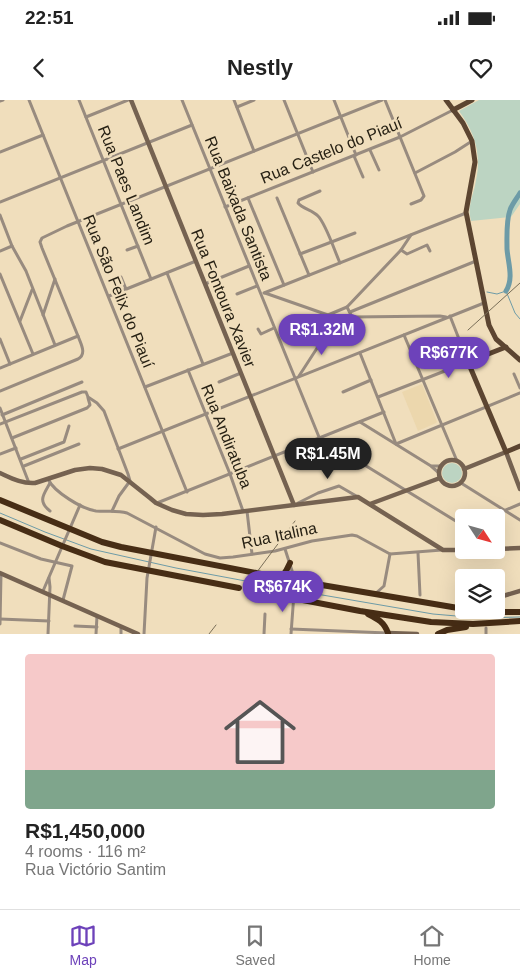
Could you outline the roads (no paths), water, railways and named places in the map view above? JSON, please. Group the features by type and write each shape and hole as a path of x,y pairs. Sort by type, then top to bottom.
{"highway":[{"path":"0,500 69,530 112,545 151,555 282,578 295,582 455,608"},
{"path":"0,520 105,562 148,568 239,588"},
{"path":"282,578 290,563"},
{"path":"250,590 293,596 360,611 431,622 480,625"},
{"path":"360,611 380,620 385,625 388,633"},
{"path":"505,612 520,612"},
{"path":"438,634 447,630 520,621"}],"main road":[{"name":"Rua Fontoura Xavier","path":"130,100 295,504"},
{"path":"446,100 464,123 472,141 475,162 474,176 466,212 491,330 496,339 520,360"},
{"name":"Rua Castelo do Piauí","path":"453,110 472,100"},
{"path":"499,350 500,343"},
{"path":"506,347 468,362 520,489"},
{"path":"464,469 520,446"},
{"path":"448,461 457,461 464,469 464,476 461,483 449,486 442,482 439,475 441,466 448,461"},
{"path":"0,473 23,483 29,483 49,480 75,470 102,469 117,473 130,481 156,503 180,513 194,515 212,515 358,497 434,544 441,551 455,551"},
{"path":"370,504 406,491 439,475"},
{"path":"505,549 520,548"},
{"path":"1,573 138,634"},
{"path":"505,595 520,591"},
{"path":"440,606 455,605"},
{"path":"388,633 416,634"}],"street":[{"name":"Rua São Felix do Piauí","path":"29,100 187,492"},
{"name":"Rua Paes Landim","path":"79,100 151,279"},
{"path":"86,118 130,100"},
{"name":"Rua Baixada Santista","path":"182,100 319,437"},
{"path":"234,100 254,151"},
{"path":"236,107 254,100"},
{"path":"284,100 313,172"},
{"path":"334,100 363,177"},
{"path":"0,391 81,358 83,354 78,336 40,242 42,238 166,186 384,100 424,198 411,204"},
{"name":"Rua Castelo do Piauí","path":"225,207 370,150 453,110"},
{"path":"0,202 192,125"},
{"path":"0,152 43,134"},
{"path":"415,173 456,152 472,141"},
{"path":"370,150 379,170"},
{"path":"320,191 299,200 298,203 320,218 340,263"},
{"path":"248,198 284,285"},
{"path":"277,198 309,275"},
{"path":"262,294 466,212"},
{"path":"0,215 12,246 23,264 55,345"},
{"path":"0,228 4,226"},
{"path":"300,254 355,233"},
{"path":"262,294 328,315 347,306 401,250 411,234"},
{"path":"0,251 12,246"},
{"path":"126,250 138,246"},
{"path":"401,250 406,254 427,246 430,251"},
{"path":"109,296 196,261"},
{"path":"350,312 476,261"},
{"path":"206,284 249,266"},
{"path":"166,273 202,364"},
{"path":"0,275 33,354"},
{"path":"121,276 126,290"},
{"path":"43,315 55,278"},
{"path":"237,294 257,286"},
{"path":"20,322 33,290"},
{"path":"118,449 485,303"},
{"path":"347,306 352,317"},
{"path":"328,315 332,325"},
{"path":"299,376 332,325 352,317 448,317"},
{"path":"378,397 468,362 448,317"},
{"path":"258,329 261,334 274,328"},
{"path":"404,335 457,461"},
{"path":"0,368 78,336"},
{"path":"0,339 10,364"},
{"path":"144,387 233,352"},
{"path":"360,352 396,444"},
{"name":"Rua Andiratuba","path":"188,370 245,511 252,554"},
{"path":"219,382 241,373"},
{"path":"514,374 520,388"},
{"path":"343,392 371,380"},
{"path":"2,415 82,382"},
{"path":"0,424 86,392 90,405 87,408 12,438"},
{"path":"396,444 520,393"},
{"path":"88,398 97,403 104,412 130,481 119,496 112,511"},
{"path":"0,408 29,483"},
{"path":"156,503 384,412"},
{"path":"359,421 431,466 439,475"},
{"path":"21,460 64,442 70,426"},
{"path":"319,437 455,521"},
{"path":"23,466 79,444"},
{"path":"0,454 16,448"},
{"path":"431,466 441,466"},
{"path":"49,480 42,504 50,511"},
{"name":"Rua Italina","path":"49,480 57,490 80,505 93,511 127,513 214,557 229,558 275,551 318,540 355,535 390,554"},
{"path":"461,483 503,509"},
{"path":"295,504 339,486 358,497"},
{"path":"505,510 520,504"},
{"path":"43,591 80,505"},
{"path":"505,510 520,520"},
{"path":"144,634 148,568 156,527"},
{"path":"0,543 21,552 73,568 63,600"},
{"path":"285,549 295,582 291,634"},
{"path":"392,598 386,592 384,586 390,554 441,551"},
{"path":"418,553 420,596"},
{"path":"0,624 1,573"},
{"path":"48,578 50,588 48,634"},
{"path":"375,594 384,586"},
{"path":"264,634 265,614"},
{"path":"96,634 97,616"},
{"path":"0,619 49,621"},
{"path":"480,625 486,634"},
{"path":"75,626 97,627"},
{"path":"121,626 121,634"},
{"path":"291,629 388,633"}],"waterway":[{"path":"506,291 510,281 507,249 508,219 511,208 520,193"},
{"path":"487,292 497,294 506,291 515,313 520,319"},
{"path":"0,513 91,549 176,568 433,614 480,618 520,617"}],"railway":[{"path":"468,330 520,283"},
{"path":"254,576 295,521"},
{"path":"209,634 216,625"}]}
